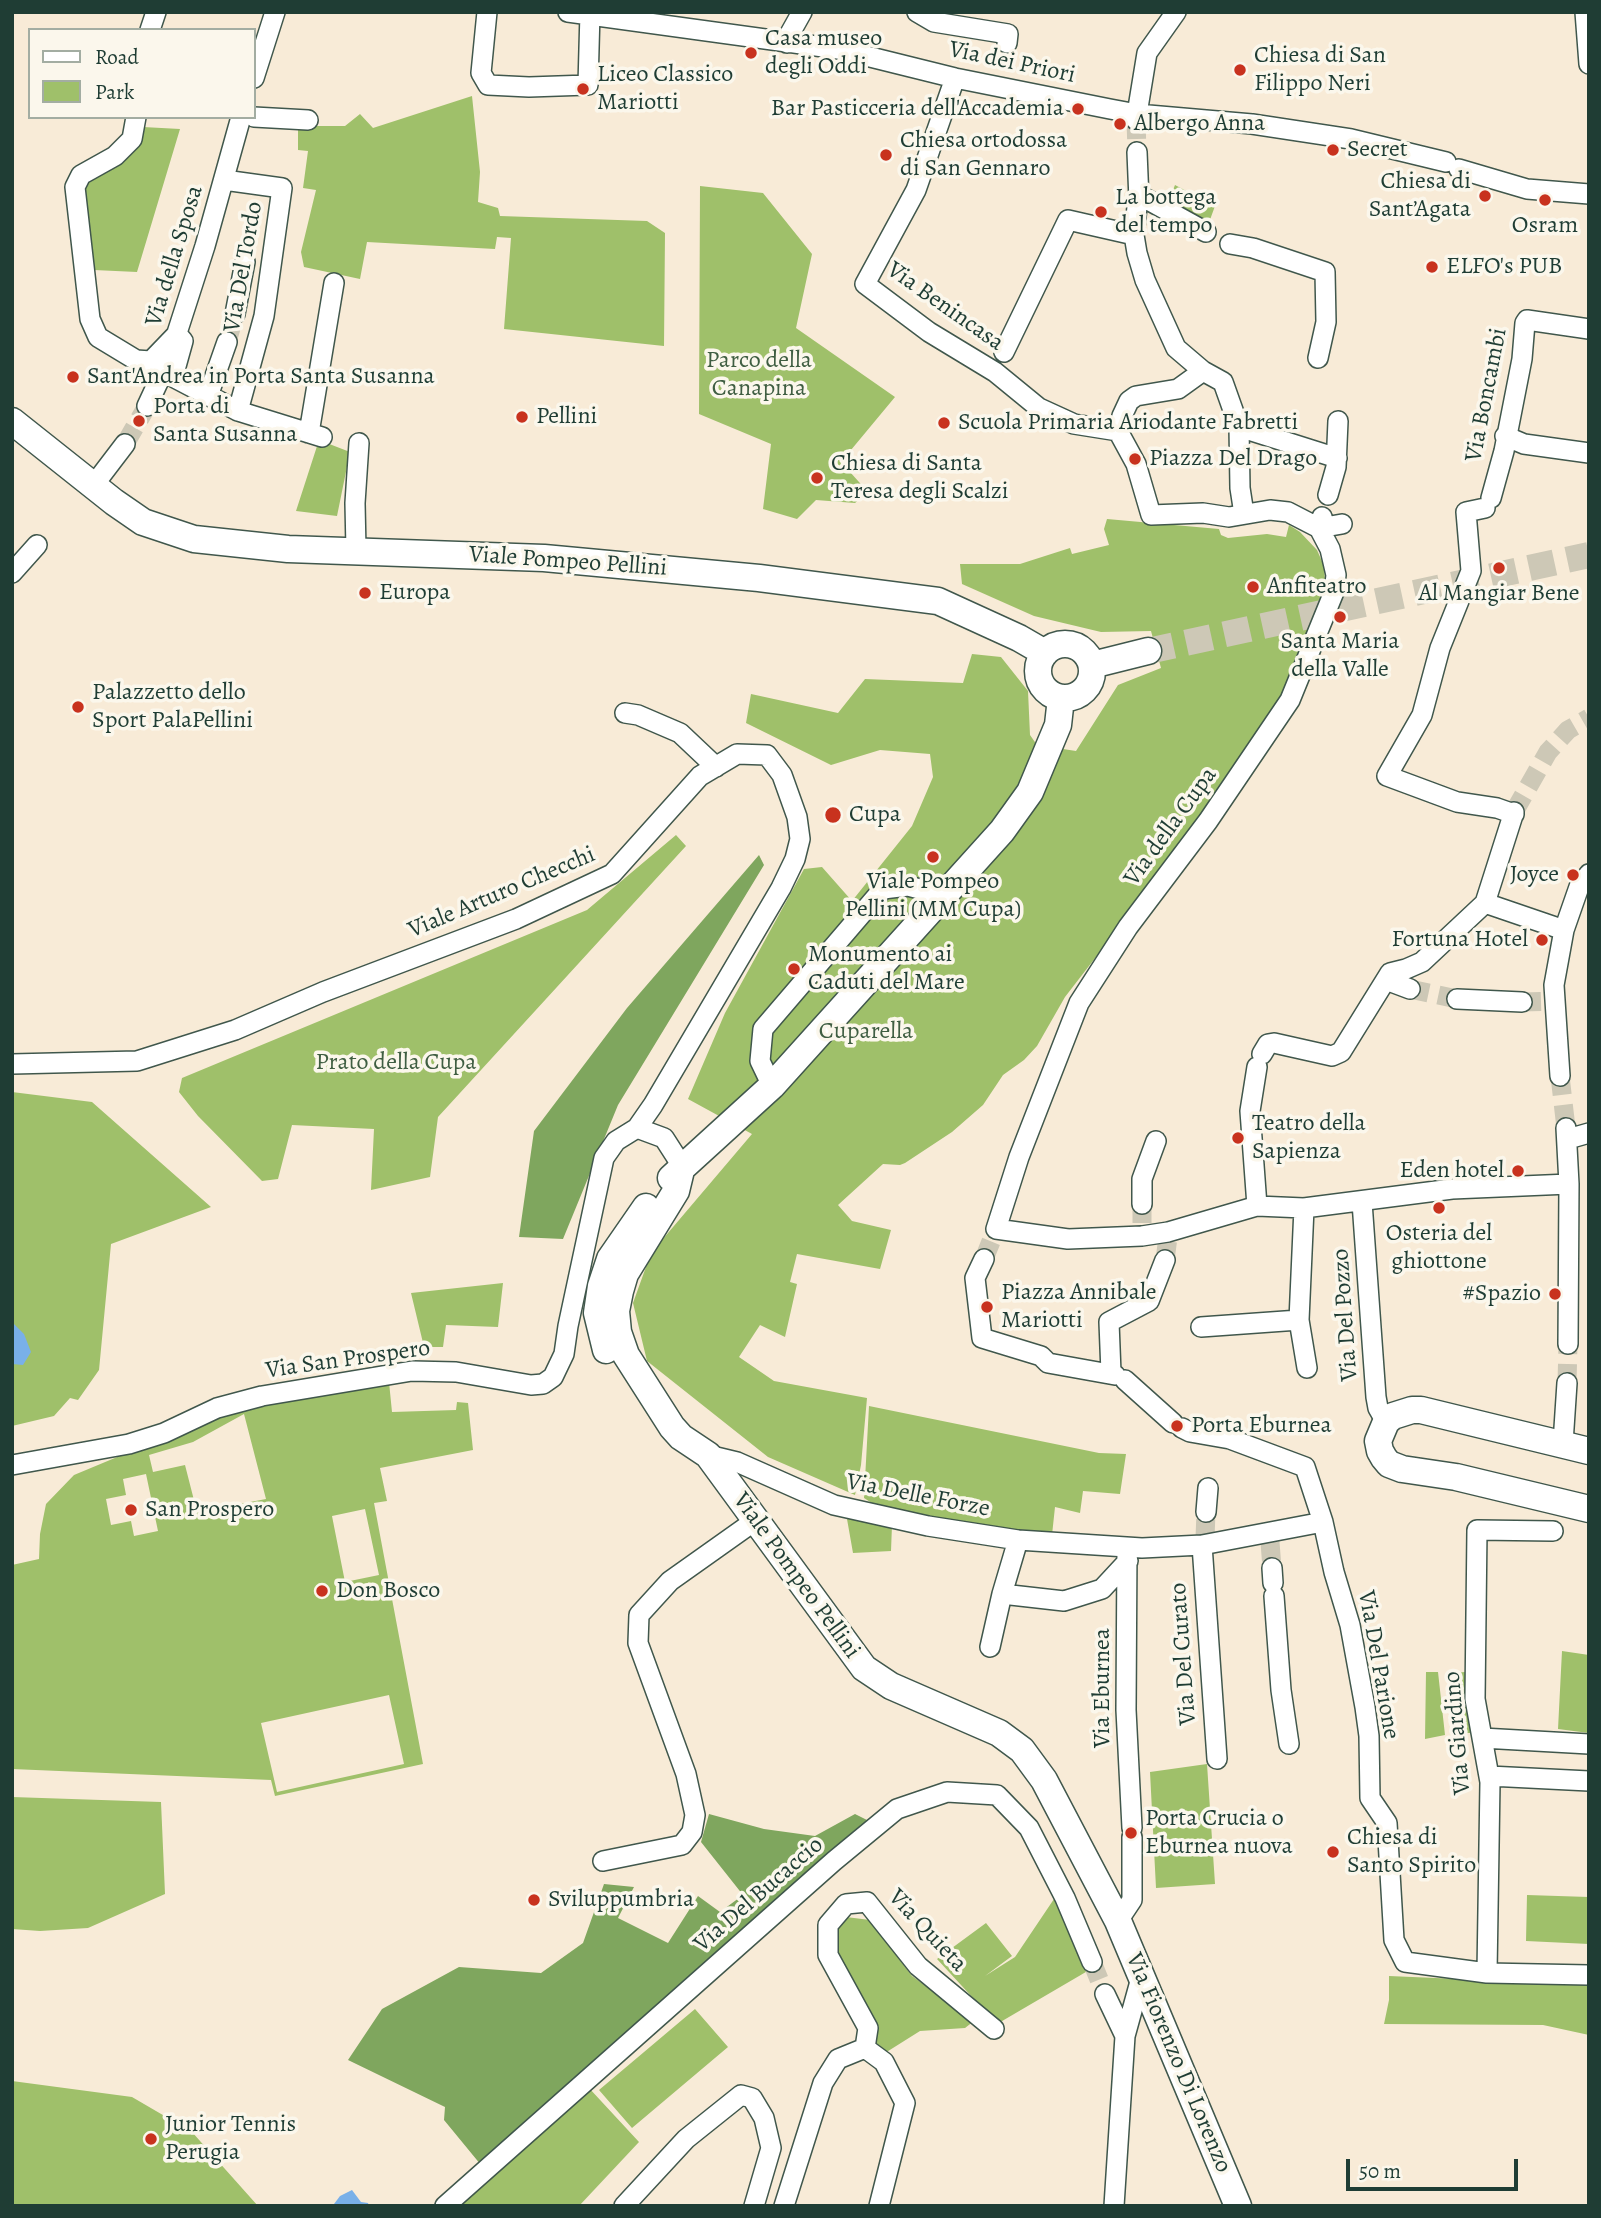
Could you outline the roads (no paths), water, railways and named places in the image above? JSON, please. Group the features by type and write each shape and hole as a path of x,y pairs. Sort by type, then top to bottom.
{"street":[{"path":"256,73 275,12"},
{"path":"487,12 481,73 488,85 503,86 588,85 589,14"},
{"name":"Via dei Priori","path":"568,12 838,49 955,78 1137,117 1252,124 1351,139 1452,165 1527,189 1588,189"},
{"path":"787,43 802,12"},
{"path":"917,12 933,22 1009,34 1007,43"},
{"path":"1137,117 1147,53 1176,12"},
{"path":"1585,12 1589,64"},
{"name":"Via Benincasa","path":"955,78 916,190 865,284 929,332 999,363 1039,408 1074,424 1119,432"},
{"path":"256,117 308,120"},
{"path":"136,119 132,139 115,156 81,174 75,187 90,319 98,337 136,360 151,361 177,334 183,341 173,377 238,411 315,435 334,283"},
{"name":"Via della Sposa","path":"147,406 177,334 240,119"},
{"path":"1137,152 1138,201 1133,235 1145,280 1176,348 1203,371 1223,382 1240,427 1240,488 1244,514"},
{"name":"Via Del Tordo","path":"223,180 282,188 264,316 238,411"},
{"path":"1138,201 1206,232"},
{"path":"999,363 1068,220 1133,235"},
{"path":"1230,244 1253,248 1325,272 1326,322 1318,358"},
{"path":"235,314 245,262"},
{"name":"Via Boncambi","path":"1485,902 1514,813 1457,802 1387,776 1422,715 1440,648 1471,571 1481,506 1504,451 1522,359 1525,323 1527,320 1589,329"},
{"path":"208,396 227,342"},
{"path":"1203,371 1178,389 1136,396 1129,401 1119,432 1136,464 1151,515 1203,513 1229,517 1270,510 1342,524"},
{"name":"Viale Pompeo Pellini","path":"12,421 143,522 194,539 288,549 544,558 759,578 939,601 1045,653"},
{"path":"1328,495 1337,458 1338,421"},
{"path":"1240,427 1337,458"},
{"path":"1505,436 1524,444 1589,453"},
{"path":"356,550 355,503 359,443"},
{"path":"93,486 125,444"},
{"name":"Via della Cupa","path":"1257,1206 1168,1235 1142,1233 1068,1239 996,1229 1019,1157 1079,1003 1128,927 1208,821 1290,700 1334,592 1336,575 1321,521"},
{"path":"12,573 37,545"},
{"path":"1059,645 1076,646 1083,650 1092,665 1090,682 1085,689 1070,698 1053,695 1042,684 1038,668 1045,653 1059,645"},
{"path":"1092,665 1148,651"},
{"name":"Viale Pompeo Pellini","path":"1061,698 1058,725 1030,792 1002,831 772,1086 682,1166 657,1193 610,1259 601,1286 597,1313 601,1338 611,1362 643,1410 672,1426 681,1437 708,1455 864,1668 891,1686 999,1733 1022,1750 1044,1780 1118,1921"},
{"path":"625,713 638,715 680,733 716,766"},
{"name":"Viale Arturo Checchi","path":"12,1064 137,1061 235,1030 323,992 516,919 612,874 700,776 737,754 767,755 782,775 797,817 800,839 795,859 781,888 637,1128"},
{"path":"1560,1076 1555,985 1564,930 1579,887 1589,874"},
{"path":"772,1086 760,1061 762,1029 883,889 908,886 943,895"},
{"path":"1564,930 1485,902 1422,961 1406,969 1390,972 1341,1052 1332,1056 1268,1044 1259,1060 1250,1111 1257,1206 1304,1208 1452,1189 1569,1184"},
{"path":"1386,980 1410,989"},
{"path":"1457,999 1521,1002"},
{"path":"637,1128 664,1138 682,1166"},
{"name":"Via San Prospero","path":"12,1465 129,1444 164,1433 217,1408 262,1396 412,1371 456,1372 531,1385 543,1384 553,1377 564,1354 604,1158 615,1142 637,1128"},
{"path":"1568,1344 1567,1134 1589,1133"},
{"path":"1142,1204 1142,1180 1157,1142"},
{"name":"Via Del Pozzo","path":"1362,1202 1376,1397 1378,1408 1386,1422"},
{"path":"1304,1208 1299,1320 1307,1368"},
{"path":"984,1259 975,1279 982,1338 1041,1356 1048,1363 1117,1376 1177,1426 1190,1432 1230,1439 1305,1467 1323,1522"},
{"path":"1117,1376 1109,1322 1149,1301 1163,1265"},
{"path":"1200,1328 1299,1320"},
{"path":"1563,1443 1567,1383"},
{"path":"1589,1451 1421,1410 1402,1412 1386,1422 1378,1441 1380,1451 1389,1464 1402,1469 1456,1477 1589,1509"},
{"name":"Via Delle Forze","path":"708,1455 737,1462 834,1505 928,1526 1128,1554 1270,1536 1323,1522"},
{"path":"1206,1512 1208,1488"},
{"path":"603,1861 682,1845 692,1832 695,1815 686,1774 638,1643 639,1615 670,1581 756,1520"},
{"name":"Via Del Parione","path":"1323,1522 1350,1625 1363,1697 1369,1736 1370,1798 1387,1823 1394,1940 1405,1962 1487,1973 1589,1975"},
{"name":"Via Giardino","path":"1487,1973 1489,1776 1475,1699 1477,1530 1553,1531"},
{"path":"990,1647 1018,1540"},
{"name":"Via Del Curato","path":"1204,1543 1217,1759"},
{"path":"1002,1594 1065,1601 1102,1589 1128,1554"},
{"name":"Via Eburnea","path":"1118,1921 1132,1900 1132,1833 1126,1710 1128,1554"},
{"path":"1273,1582 1281,1690 1289,1744"},
{"path":"1482,1738 1589,1744"},
{"path":"1489,1776 1589,1781"},
{"name":"Via Del Bucaccio","path":"445,2206 834,1861 897,1809 947,1792 997,1795 1029,1828 1065,1898 1088,1954"},
{"name":"Via Quieta","path":"865,2048 868,2028 828,1955 828,1925 846,1904 867,1902 918,1966 994,2029"},
{"name":"Via Fiorenzo Di Lorenzo","path":"1118,1921 1238,2206"},
{"path":"1114,2206 1125,2036 1141,1978"},
{"path":"1105,1994 1125,2036"},
{"path":"784,2206 823,2083 838,2059 865,2048 884,2062 905,2103 879,2206"},
{"path":"624,2206 687,2139 741,2095 752,2098 764,2118 771,2148 754,2206"}],"water":[{"path":"12,1322 24,1334 31,1352 23,1365 12,1364"},
{"path":"352,2190 361,2202 368,2203 369,2206 335,2206 340,2196"}],"tunnel":[{"path":"1136,120 1137,152"},
{"path":"227,342 235,314"},
{"path":"125,444 147,406"},
{"path":"1148,651 1589,555"},
{"path":"1514,812 1548,752 1568,730 1589,718"},
{"path":"1410,989 1457,999"},
{"path":"1522,1002 1555,1001"},
{"path":"1560,1076 1566,1128"},
{"path":"1142,1204 1142,1231"},
{"path":"984,1259 996,1229"},
{"path":"1165,1260 1168,1237"},
{"path":"1567,1383 1568,1344"},
{"path":"1205,1538 1206,1512"},
{"path":"1270,1542 1272,1568"},
{"path":"1092,1962 1105,1994"}],"place":[{"name":"Casa museo degli Oddi","path":"751,53"},
{"name":"Chiesa di San Filippo Neri","path":"1240,70"},
{"name":"Liceo Classico Mariotti","path":"583,89"},
{"name":"Bar Pasticceria dell'Accademia","path":"1078,109"},
{"name":"Albergo Anna","path":"1120,124"},
{"name":"Secret","path":"1333,150"},
{"name":"Chiesa ortodossa di San Gennaro","path":"886,155"},
{"name":"Chiesa di Sant’Agata","path":"1485,196"},
{"name":"Osram","path":"1545,200"},
{"name":"La bottega del tempo","path":"1101,212"},
{"name":"ELFO's PUB","path":"1432,267"},
{"name":"Sant'Andrea in Porta Santa Susanna","path":"73,377"},
{"name":"Pellini","path":"522,417"},
{"name":"Porta di Santa Susanna","path":"139,421"},
{"name":"Scuola Primaria Ariodante Fabretti","path":"944,423"},
{"name":"Piazza Del Drago","path":"1135,459"},
{"name":"Chiesa di Santa Teresa degli Scalzi","path":"817,478"},
{"name":"Al Mangiar Bene","path":"1499,568"},
{"name":"Anfiteatro","path":"1253,587"},
{"name":"Europa","path":"365,593"},
{"name":"Santa Maria della Valle","path":"1340,617"},
{"name":"Palazzetto dello Sport PalaPellini","path":"78,707"},
{"name":"Cupa","path":"833,815"},
{"name":"Viale Pompeo Pellini (MM Cupa)","path":"933,857"},
{"name":"Joyce","path":"1573,875"},
{"name":"Fortuna Hotel","path":"1542,940"},
{"name":"Monumento ai Caduti del Mare","path":"794,969"},
{"name":"Teatro della Sapienza","path":"1238,1138"},
{"name":"Eden hotel","path":"1518,1171"},
{"name":"Osteria del ghiottone","path":"1439,1208"},
{"name":"#Spazio","path":"1555,1294"},
{"name":"Piazza Annibale Mariotti","path":"987,1307"},
{"name":"Porta Eburnea","path":"1177,1426"},
{"name":"San Prospero","path":"131,1510"},
{"name":"Don Bosco","path":"322,1591"},
{"name":"Porta Crucia o Eburnea nuova","path":"1131,1833"},
{"name":"Chiesa di Santo Spirito","path":"1333,1852"},
{"name":"Sviluppumbria","path":"534,1900"},
{"name":"Junior Tennis Perugia","path":"151,2139"}],"park label":[{"name":"Parco della Canapina","path":"759,375"},
{"name":"Cuparella","path":"866,1032"},
{"name":"Prato della Cupa","path":"396,1063"}]}
